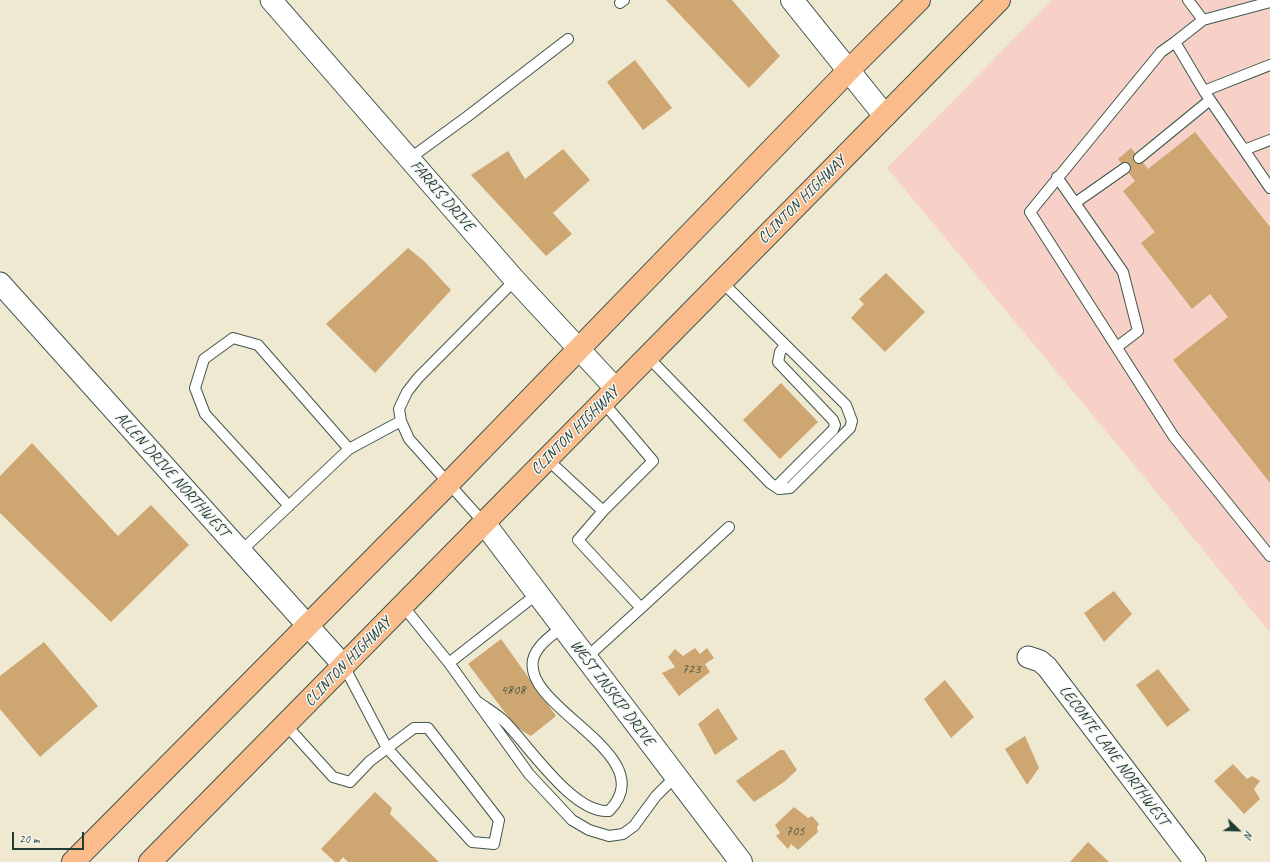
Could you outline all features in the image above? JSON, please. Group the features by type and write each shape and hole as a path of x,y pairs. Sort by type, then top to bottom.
{"highway":[{"path":"73,862 448,484 578,349 625,303 849,70 919,0"},
{"name":"CLINTON HIGHWAY","path":"150,862 999,0"}],"street":[{"name":"FARRIS DRIVE","path":"272,0 515,280 578,349 610,395"},
{"path":"792,0 884,116"},
{"name":"ALLEN DRIVE NORTHWEST","path":"0,283 307,627 344,666"},
{"name":"WEST INSKIP DRIVE","path":"484,523 741,862"},
{"name":"LECONTE LANE NORTHWEST","path":"1028,657 1040,661 1047,667 1195,862"}],"lane":[{"path":"1188,0 1203,20"},
{"path":"1270,2 1203,20 1161,52 1057,177 1030,212 1174,437 1270,556"},
{"path":"409,159 468,116 568,39"},
{"path":"1175,42 1204,91 1270,188"},
{"path":"1204,91 1270,65"},
{"path":"1139,158 1210,100"},
{"path":"1244,150 1270,140"},
{"path":"1075,203 1125,168"},
{"path":"1057,177 1123,272 1138,331 1117,347"},
{"path":"484,523 409,439 401,421 399,409 407,392 515,280"},
{"path":"648,357 776,487 785,489 790,488 850,428 852,421 846,405 722,282"},
{"path":"289,506 205,414 195,388 204,359 233,338 258,345 349,449"},
{"path":"776,487 833,430 835,425 833,420 778,362 780,352 785,345"},
{"path":"610,395 653,461 603,511 578,540 641,608"},
{"path":"240,552 349,449 401,421"},
{"path":"547,459 603,511"},
{"path":"586,658 729,528"},
{"path":"449,663 538,594"},
{"path":"403,606 449,663 529,774 572,820 589,830 609,836 623,834 634,826 656,796 676,776"},
{"path":"478,702 504,721 548,772 567,790 590,807 602,811 609,811 617,803 622,784 620,773 614,761 590,735 547,694 535,678 532,668 533,659 536,652 544,641 562,627"},
{"path":"286,725 333,777 350,782 370,761 387,748 414,728 428,728 499,820 494,844 472,842 387,748 344,666"}],"shaded area":[{"path":"1052,0 1270,0 1270,633 1145,478 887,168"}],"building":[{"path":"666,0 732,0 780,56 749,88"},
{"path":"635,60 672,108 643,130 607,82"},
{"path":"1195,132 1270,227 1270,483 1173,360 1228,317 1210,294 1192,309 1141,243 1155,232 1123,191 1135,181 1118,159 1131,148 1148,169"},
{"path":"563,149 590,180 553,213 572,234 546,256 471,175 508,151 525,179"},
{"path":"408,248 424,261 451,290 375,373 326,324"},
{"path":"886,273 925,312 885,352 851,318 864,304 859,299"},
{"path":"781,383 818,422 780,459 743,420"},
{"path":"32,443 118,536 151,505 189,545 111,622 0,513 0,476"},
{"path":"1114,591 1132,614 1104,642 1084,613"},
{"path":"501,639 556,716 531,736 517,728 468,664"},
{"path":"44,642 98,706 40,757 0,709 0,676"},
{"path":"695,648 700,654 707,648 714,658 705,664 710,672 679,696 662,673 675,667 668,657 675,649 683,656"},
{"path":"1158,669 1190,710 1167,727 1136,685"},
{"path":"945,680 974,717 951,738 924,699"},
{"path":"718,708 738,739 715,755 698,724"},
{"path":"1025,736 1039,768 1027,785 1005,749"},
{"path":"780,750 784,750 797,770 784,782 754,802 736,781"},
{"path":"1233,764 1247,779 1252,776 1260,781 1254,789 1260,799 1244,814 1214,781"},
{"path":"375,792 392,808 390,814 439,862 348,862 343,857 339,862 335,862 321,849"},
{"path":"794,807 808,818 812,816 819,824 817,827 818,832 798,850 791,844 788,849 776,836 780,833 775,825"},
{"path":"1088,842 1109,862 1070,862"}]}
